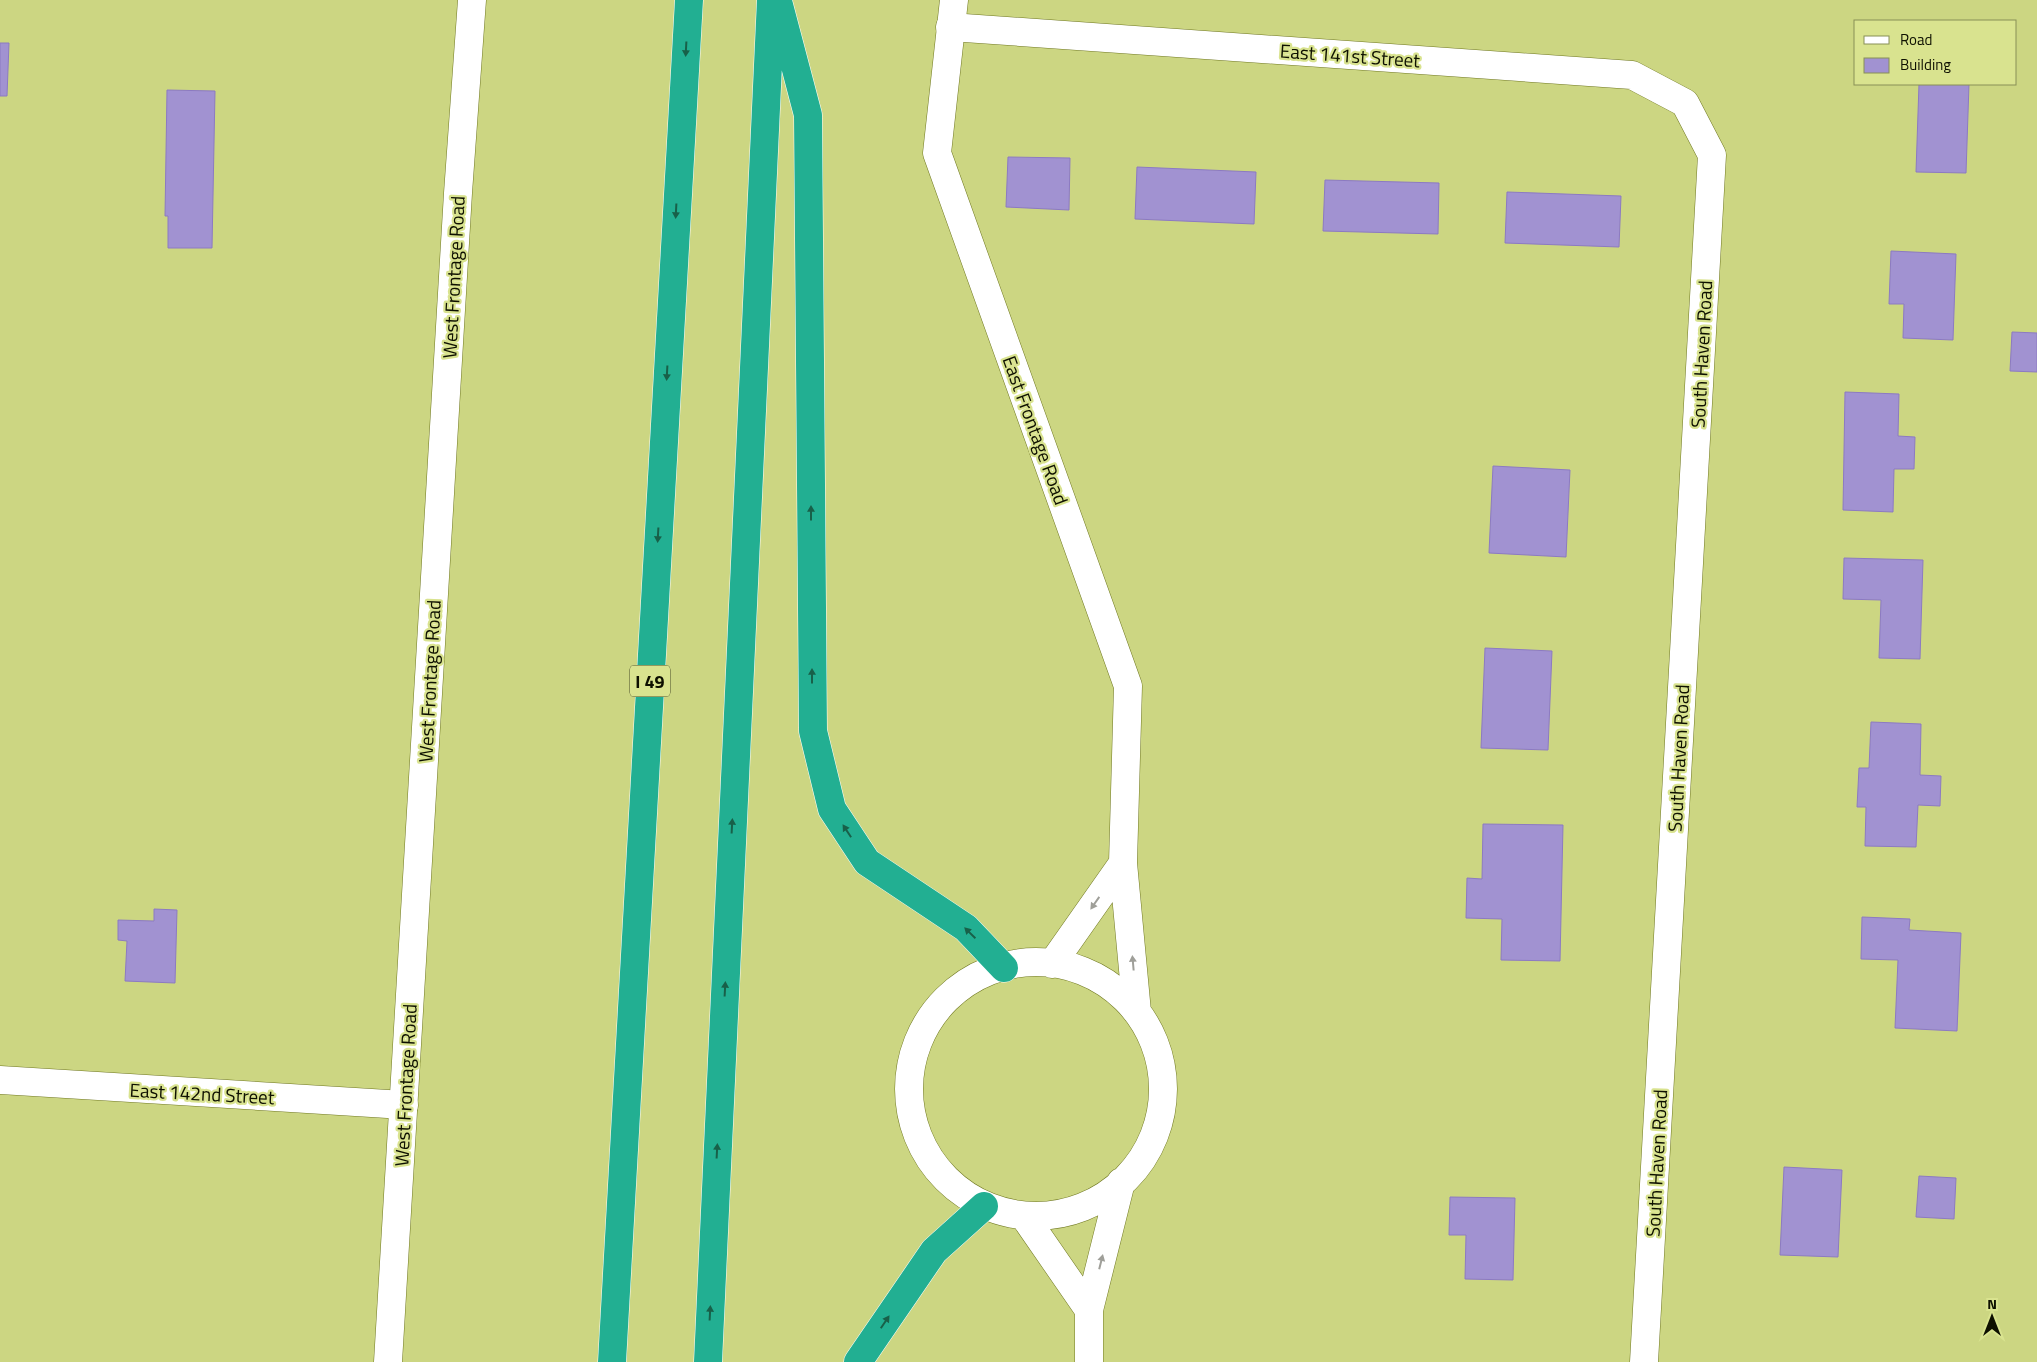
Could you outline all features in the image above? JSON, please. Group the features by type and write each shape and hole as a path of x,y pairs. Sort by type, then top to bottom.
{"highway":[{"name":"I 49","path":"612,1362 688,0"},
{"path":"708,1362 771,0"},
{"path":"778,0 808,115 812,731 832,809 867,862 966,928 1004,968"},
{"path":"858,1362 934,1251 984,1206"}],"street":[{"name":"West Frontage Road","path":"388,1362 457,203 472,0"},
{"name":"East Frontage Road","path":"954,0 936,153 1128,686 1123,863 1137,1012"},
{"name":"East 141st Street","path":"950,27 1632,75 1685,103 1712,155"},
{"name":"South Haven Road","path":"1644,1362 1712,155"},
{"path":"1052,964 1123,863"},
{"path":"1022,962 1052,964 1066,965 1106,982 1137,1012 1158,1049 1164,1092 1156,1134 1134,1171 1103,1198 1065,1213 1024,1216 984,1206 949,1183 924,1151 910,1113 909,1071 922,1032 946,999 981,974 1022,962"},
{"name":"East 142nd Street","path":"0,1080 404,1105"},
{"path":"1089,1362 1089,1310 1121,1182"},
{"path":"1024,1216 1089,1310"}],"building":[{"path":"0,43 9,43 7,96 0,96"},
{"path":"1919,85 1969,85 1966,173 1916,172"},
{"path":"167,90 215,91 212,248 168,248 168,216 165,216"},
{"path":"1008,157 1070,158 1069,210 1006,207"},
{"path":"1137,167 1256,172 1254,224 1135,219"},
{"path":"1325,180 1439,183 1438,234 1323,231"},
{"path":"1507,192 1621,196 1619,247 1505,243"},
{"path":"1891,251 1956,254 1953,340 1903,338 1904,304 1889,304"},
{"path":"2012,332 2037,333 2037,372 2010,371"},
{"path":"1845,392 1899,394 1898,436 1915,437 1914,469 1894,469 1893,512 1843,510"},
{"path":"1493,466 1570,470 1566,557 1489,553"},
{"path":"1844,558 1923,560 1920,659 1879,658 1881,600 1843,599"},
{"path":"1485,648 1552,651 1548,750 1481,748"},
{"path":"1871,722 1921,724 1920,775 1941,776 1940,806 1918,805 1916,847 1865,846 1866,807 1857,807 1859,768 1869,768"},
{"path":"1483,824 1563,825 1560,961 1501,960 1502,919 1466,918 1467,878 1482,879"},
{"path":"154,909 177,910 175,983 125,981 127,941 118,940 118,920 154,921"},
{"path":"1862,917 1910,919 1909,930 1961,933 1957,1031 1895,1028 1898,960 1861,959"},
{"path":"1784,1167 1842,1170 1838,1257 1780,1255"},
{"path":"1919,1176 1956,1178 1954,1219 1916,1217"},
{"path":"1450,1197 1515,1198 1513,1280 1465,1279 1466,1235 1449,1235"}]}
